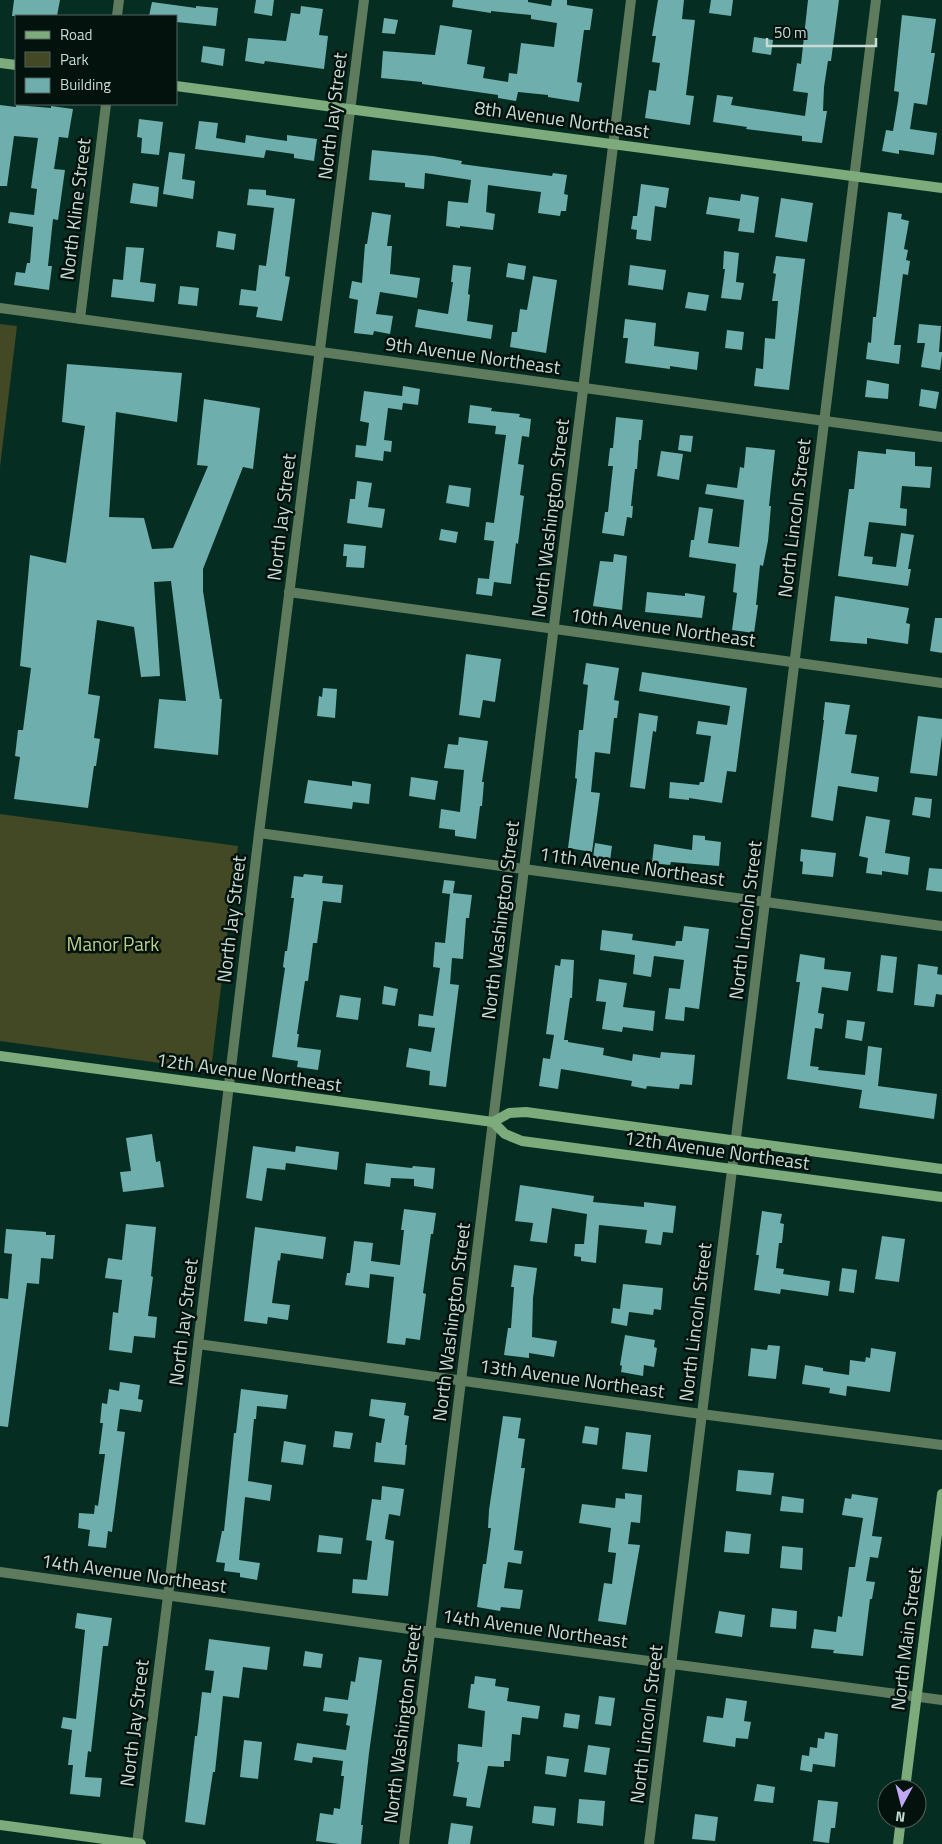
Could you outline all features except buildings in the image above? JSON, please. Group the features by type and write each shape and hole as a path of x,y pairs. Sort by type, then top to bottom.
{"street":[{"path":"117,15 119,0"},
{"name":"North Jay Street","path":"137,1844 259,833 364,0"},
{"name":"North Washington Street","path":"404,1844 631,0"},
{"name":"North Lincoln Street","path":"649,1844 876,0"},
{"path":"0,63 15,65"},
{"name":"8th Avenue Northeast","path":"178,86 942,188"},
{"name":"North Kline Street","path":"80,319 106,105"},
{"name":"9th Avenue Northeast","path":"0,308 942,437"},
{"name":"10th Avenue Northeast","path":"289,592 942,683"},
{"name":"11th Avenue Northeast","path":"259,833 942,926"},
{"name":"12th Avenue Northeast","path":"0,1056 493,1122 509,1113 526,1112 942,1169"},
{"name":"12th Avenue Northeast","path":"493,1122 505,1134 522,1141 942,1197"},
{"name":"13th Avenue Northeast","path":"198,1344 701,1414 942,1445"},
{"name":"North Main Street","path":"906,1779 942,1494"},
{"name":"14th Avenue Northeast","path":"0,1572 942,1700"},
{"path":"0,1825 141,1844"},
{"path":"898,1844 900,1829"}],"green space":[{"path":"0,324 17,326 0,467"},
{"name":"Manor Park","path":"0,814 238,846 211,1070 0,1041"}]}
